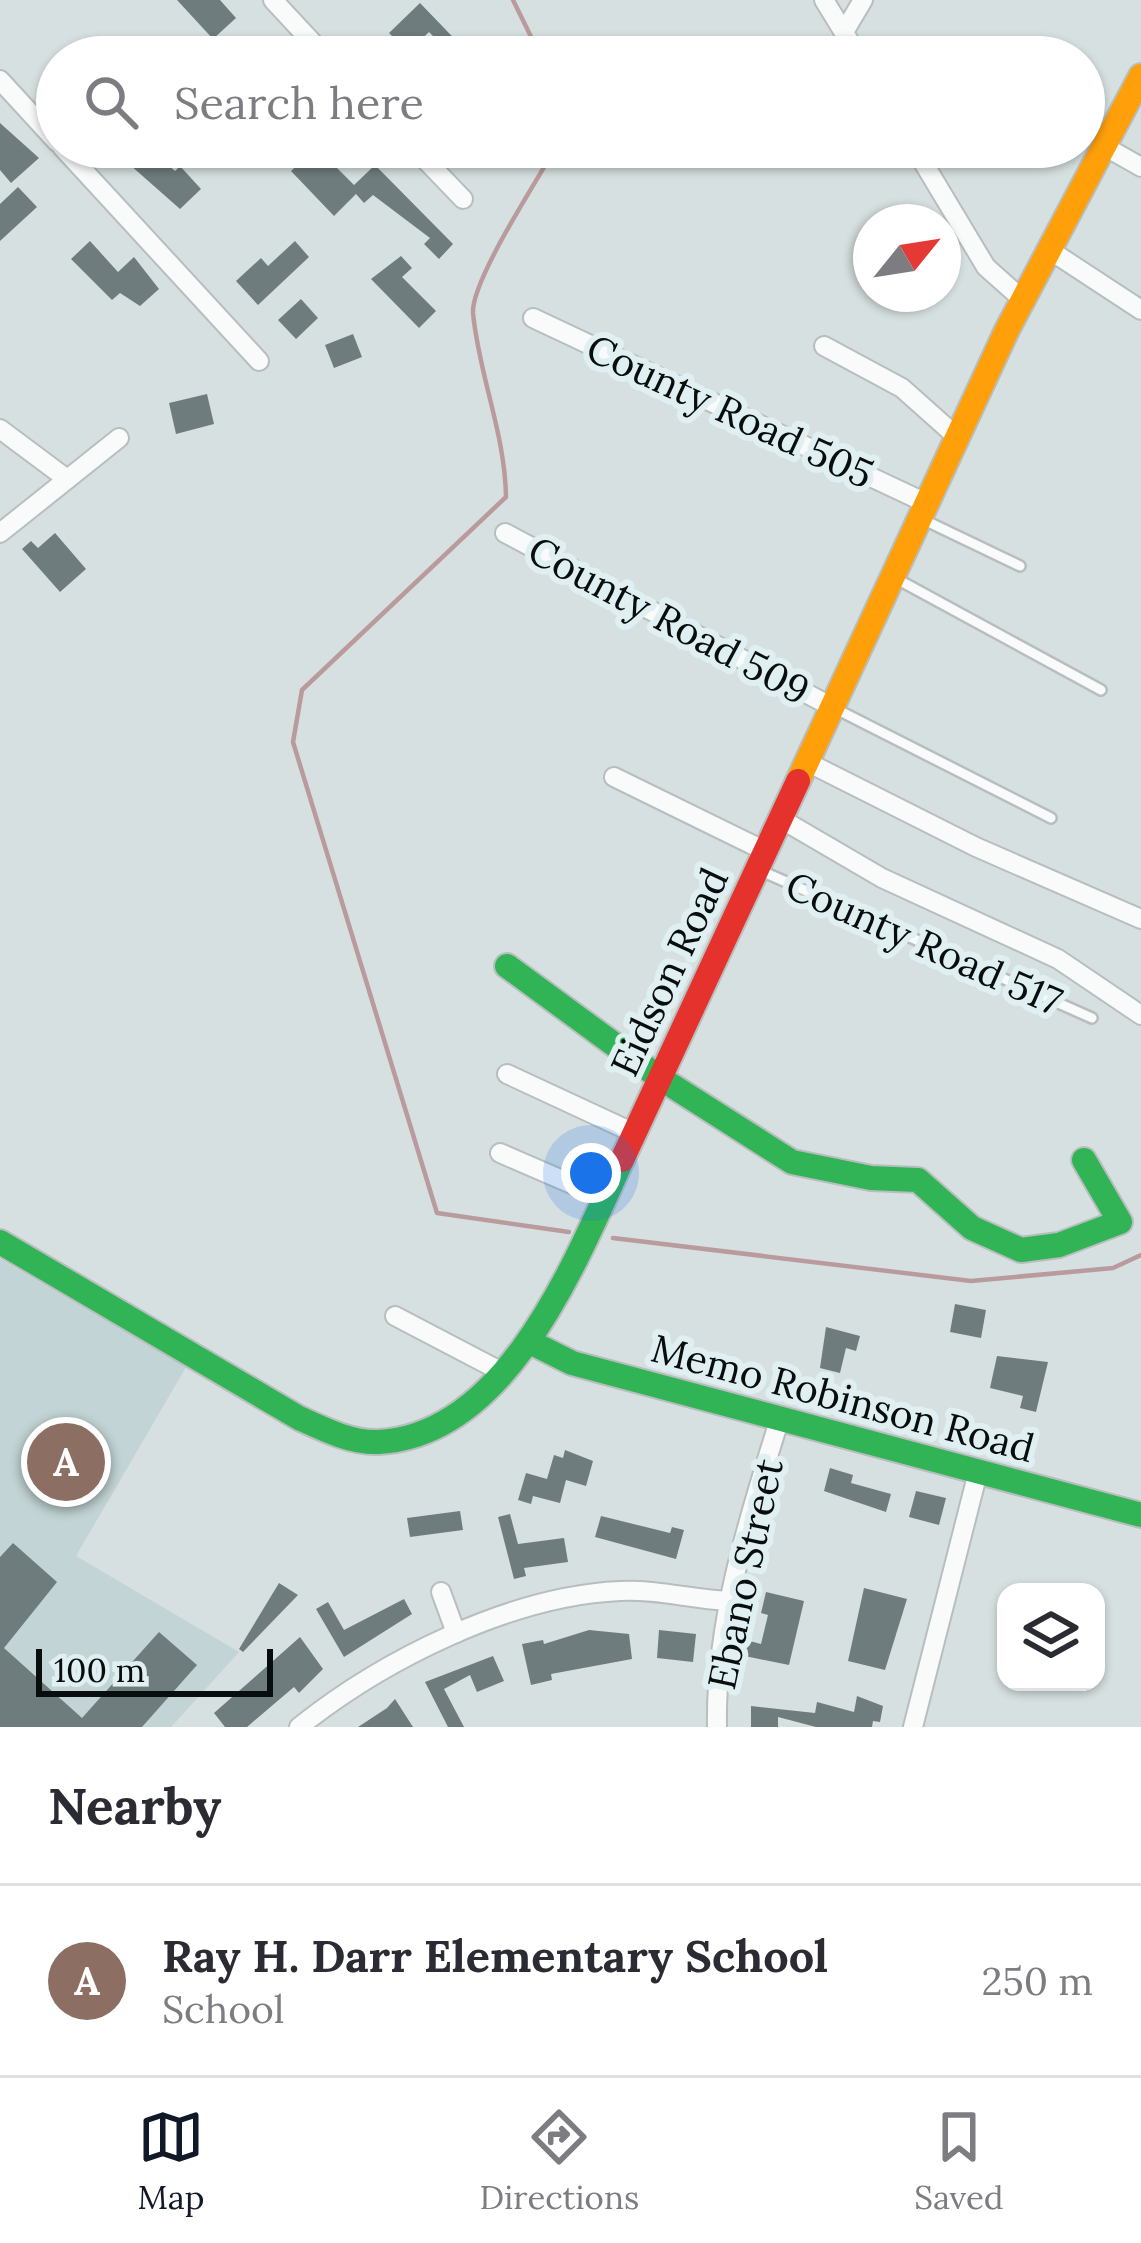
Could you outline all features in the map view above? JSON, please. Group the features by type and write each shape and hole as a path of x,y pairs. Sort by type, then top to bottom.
{"street":[{"path":"273,0 306,36"},
{"path":"824,0 847,36"},
{"path":"844,32 863,0"},
{"name":"Eidson Road","path":"1105,140 1141,76"},
{"path":"0,80 36,118"},
{"path":"1105,147 1141,167"},
{"path":"82,168 259,362"},
{"path":"433,168 463,199"},
{"path":"927,168 986,267 1022,299"},
{"name":"Eidson Road","path":"0,1242 299,1418 349,1438 381,1442 412,1435 502,1372 530,1342 557,1300 957,437 1090,168"},
{"path":"1048,249 1141,310"},
{"name":"County Road 505","path":"533,318 923,511"},
{"path":"824,346 902,388 957,437"},
{"path":"0,429 67,479"},
{"path":"0,532 119,438"},
{"name":"County Road 509","path":"505,533 832,707"},
{"path":"807,762 976,847 1141,919"},
{"path":"614,777 761,860"},
{"path":"781,819 882,878 1058,959 1141,1015"},
{"path":"508,966 660,1078 792,1162 871,1178 918,1180 952,1213 993,1241 1034,1251 1120,1222 1084,1160"},
{"path":"507,1074 634,1132"},
{"path":"500,1153 604,1198"},
{"path":"395,1316 502,1372"},
{"name":"Memo Robinson Road","path":"530,1342 572,1363 1141,1515"},
{"name":"Ebano Street","path":"718,1727 716,1669 779,1421"},
{"path":"913,1727 978,1472"},
{"path":"298,1727 338,1696 456,1633 512,1614 614,1591 671,1590 731,1601"},
{"path":"440,1592 456,1633"}],"lane":[{"path":"923,511 1020,566"},
{"path":"893,577 1101,690"},
{"path":"832,707 1051,818"},
{"name":"County Road 517","path":"761,860 1092,1018"}],"shaded area":[{"path":"0,1259 186,1367 76,1556 239,1652 171,1727 0,1727"}],"building":[{"path":"177,0 220,0 236,18 210,36"},
{"path":"420,3 452,36 429,32 425,36 389,33"},
{"path":"0,123 36,155 36,161 11,183 0,170"},
{"path":"134,168 182,168 201,189 180,209"},
{"path":"337,168 354,185 378,168 453,244 439,259 424,244 430,238 373,195 364,203 356,194 334,216 291,171"},
{"path":"18,187 37,207 0,241 0,204"},
{"path":"90,241 118,272 134,257 159,289 140,306 120,293 112,300 71,259"},
{"path":"295,241 309,257 258,305 236,281 261,258 268,266"},
{"path":"401,256 412,268 402,277 436,311 419,328 371,279"},
{"path":"301,299 318,318 296,339 278,320"},
{"path":"353,334 362,357 334,368 325,345"},
{"path":"207,394 214,424 176,434 169,403"},
{"path":"55,533 86,569 60,592 22,549 31,541 38,548"},
{"path":"955,1304 986,1310 981,1338 950,1332"},
{"path":"826,1327 860,1336 856,1351 846,1348 840,1373 820,1368"},
{"path":"997,1356 1048,1362 1036,1412 1020,1408 1023,1396 990,1388"},
{"path":"565,1450 593,1461 586,1486 566,1480 560,1503 533,1496 531,1504 518,1500 526,1473 547,1479 554,1455 563,1458"},
{"path":"830,1468 853,1475 851,1483 891,1494 886,1512 824,1491"},
{"path":"916,1491 946,1498 939,1525 909,1517"},
{"path":"460,1511 463,1530 410,1537 407,1518"},
{"path":"510,1514 518,1544 564,1538 568,1562 524,1568 526,1576 514,1579 498,1517"},
{"path":"601,1516 670,1533 672,1527 684,1530 676,1559 595,1537"},
{"path":"13,1543 57,1582 4,1648 82,1718 159,1632 197,1665 142,1727 0,1727 0,1557"},
{"path":"279,1583 298,1595 243,1652 239,1649"},
{"path":"864,1588 907,1599 885,1670 848,1661"},
{"path":"766,1592 804,1601 789,1665 735,1654 738,1638 761,1644 768,1615 761,1613"},
{"path":"404,1599 412,1614 344,1657 316,1609 328,1602 344,1630"},
{"path":"589,1630 629,1634 632,1659 551,1674 552,1680 531,1685 522,1644 543,1640 544,1644"},
{"path":"659,1630 696,1634 693,1662 657,1658"},
{"path":"300,1637 323,1669 299,1693 294,1687 247,1727 225,1727 214,1713"},
{"path":"493,1656 504,1681 477,1692 470,1675 444,1689 464,1727 448,1727 425,1682"},
{"path":"857,1696 883,1706 880,1722 873,1721 872,1727 816,1727 778,1717 778,1727 751,1727 751,1706 815,1713 817,1702 854,1712"},
{"path":"395,1699 413,1727 358,1727 387,1708"}],"waterway":[{"path":"513,0 531,36"},
{"path":"543,168 494,255 473,313 506,497 302,690 293,742 437,1213 569,1232"},
{"path":"613,1238 971,1281 1113,1268 1141,1255"}],"traffic: fast":[{"path":"507,966 660,1078 792,1162 871,1178 918,1180 972,1228 1021,1250 1059,1245 1120,1222 1084,1160"},
{"path":"0,1242 299,1418 347,1438 378,1442 424,1432 465,1409 500,1376 559,1291 622,1160"},
{"path":"530,1342 572,1363 1141,1515"}],"traffic: slow":[{"path":"1105,144 1141,76"},
{"path":"798,781 1007,330 1092,168"}],"traffic: jam":[{"path":"622,1160 798,781"}],"place":[{"name":"Ray H. Darr Elementary School","path":"66,1462"}]}
